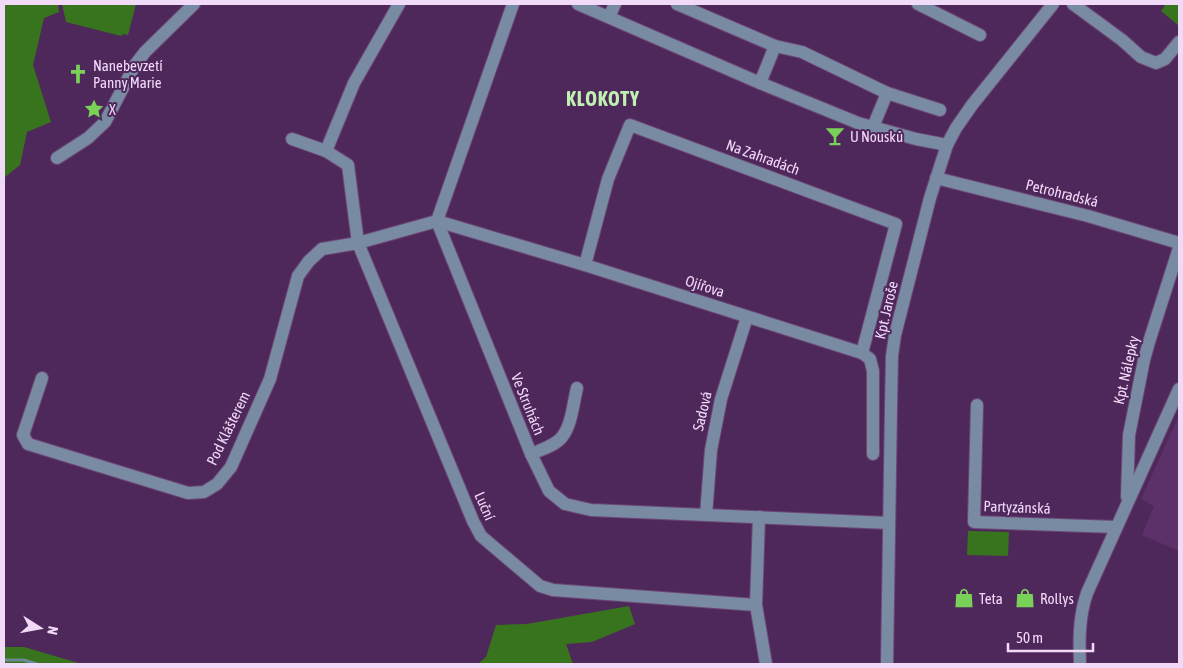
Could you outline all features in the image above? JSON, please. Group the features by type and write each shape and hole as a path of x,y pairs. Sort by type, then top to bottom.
{"street":[{"path":"57,158 88,138 104,122 135,64 194,4"},
{"path":"292,139 326,151 354,83 399,4"},
{"path":"437,221 513,4"},
{"path":"578,4 760,83 872,127 947,145"},
{"path":"609,17 615,4"},
{"path":"678,4 775,46 802,52 887,93 940,110"},
{"path":"918,4 980,35"},
{"name":"Kpt. Jaroše","path":"886,664 892,356 895,335 936,178 947,145 956,128 982,92 1053,4"},
{"path":"1073,4 1122,40 1141,57 1156,63 1165,59 1179,42"},
{"path":"760,83 775,46"},
{"path":"872,127 887,93"},
{"name":"Na Zahradách","path":"586,265 608,179 630,125 896,224 862,353"},
{"name":"Luční","path":"326,151 348,165 358,244 472,521 481,536 540,586 553,590 756,605"},
{"name":"Petrohradská","path":"936,178 1088,216 1179,243"},
{"name":"Pod Klášterem","path":"42,378 23,435 28,444 188,493 204,492 217,484 231,467 270,378 298,276 309,261 322,249 358,244 437,221"},
{"name":"Ojířova","path":"437,221 586,265 862,353"},
{"name":"Ve Struhách","path":"437,221 531,454 549,491 565,504 591,510 889,523"},
{"name":"Kpt. Nálepky","path":"1126,504 1129,435 1149,342 1179,248"},
{"name":"Sadová","path":"706,515 711,450 721,399 747,317"},
{"path":"862,353 870,359 874,371 873,454"},
{"path":"531,454 561,438 569,423 577,388"},
{"name":"Kpt. Nálepky","path":"1080,664 1080,627 1083,605 1126,504 1179,389"},
{"name":"Partyzánská","path":"977,405 974,522 1116,527"},
{"path":"759,517 756,605 766,664"}],"shaded area":[{"path":"1177,420 1179,421 1179,551 1142,535 1154,506 1141,499"}],"green space":[{"path":"4,4 58,4 59,12 44,18 33,65 51,122 27,132 20,165 4,178"},
{"path":"62,4 136,4 128,35 123,34 121,36 66,22"},
{"path":"1166,4 1179,4 1179,26 1161,11"},
{"path":"968,531 1009,532 1008,556 967,555"},
{"path":"629,606 635,624 592,642 566,644 573,664 478,664 486,657 496,625 527,624"},
{"path":"4,647 24,647 82,664 4,664"}],"waterway":[{"path":"4,660 24,660 37,664"}],"place":[{"name":"Nanebevzetí Panny Marie","path":"78,74"},
{"name":"X","path":"94,109"},
{"name":"U Nousků","path":"835,136"},
{"name":"Teta","path":"964,598"},
{"name":"Rollys","path":"1025,598"}],"district":[{"name":"KLOKOTY","path":"603,98"}]}
